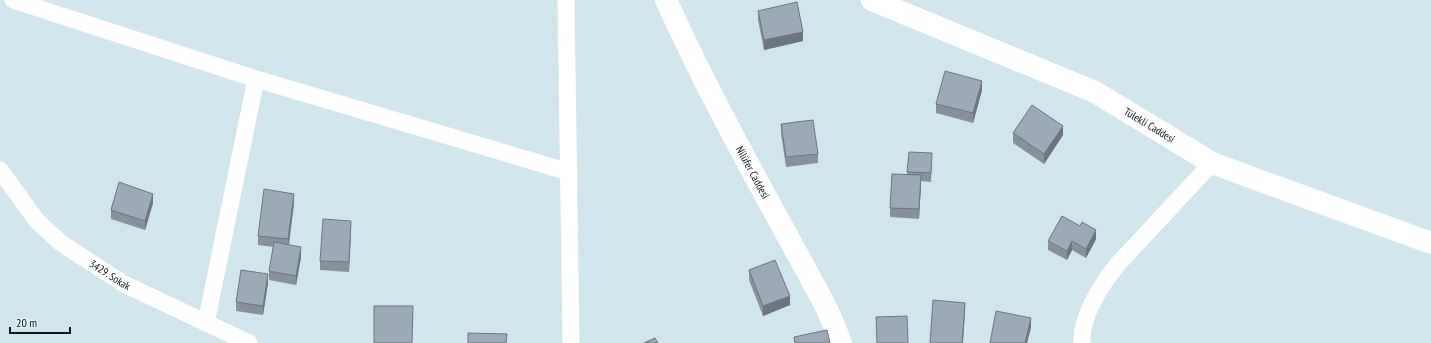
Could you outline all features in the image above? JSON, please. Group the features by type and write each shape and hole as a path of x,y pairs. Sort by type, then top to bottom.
{"street":[{"path":"13,0 256,78 569,172"},
{"path":"566,0 571,343"},
{"name":"Nilüfer Caddesi","path":"666,0 680,32 747,164 824,303 841,343"},
{"name":"Tülekli Caddesi","path":"872,0 1095,92 1212,163 1431,243"},
{"path":"206,323 256,78"},
{"path":"1082,343 1081,338 1087,317 1105,280 1117,264 1212,163"},
{"name":"3429. Sokak","path":"0,170 37,221 61,243 124,284 249,343"}],"building":[{"path":"797,2 803,32 764,40 758,11"},
{"path":"945,71 982,81 973,113 936,104"},
{"path":"1032,105 1063,126 1044,154 1013,133"},
{"path":"813,120 818,154 786,157 781,124"},
{"path":"909,152 932,153 931,173 907,172"},
{"path":"892,174 921,175 919,209 890,208"},
{"path":"119,182 153,194 145,221 111,210"},
{"path":"264,189 294,194 288,239 258,236"},
{"path":"1062,216 1080,226 1082,222 1096,230 1086,249 1072,241 1067,251 1048,241"},
{"path":"323,219 351,221 349,262 320,261"},
{"path":"274,242 301,247 296,276 269,271"},
{"path":"775,260 790,296 763,306 749,270"},
{"path":"241,270 268,274 263,306 236,302"},
{"path":"933,300 965,303 962,343 930,343"},
{"path":"374,306 413,306 412,343 374,343"},
{"path":"996,311 1031,318 1025,343 990,343"},
{"path":"907,316 908,343 877,343 876,317"},
{"path":"827,330 830,343 795,343 794,337"},
{"path":"468,333 507,334 506,343 468,343"},
{"path":"655,338 658,343 644,343"}]}
